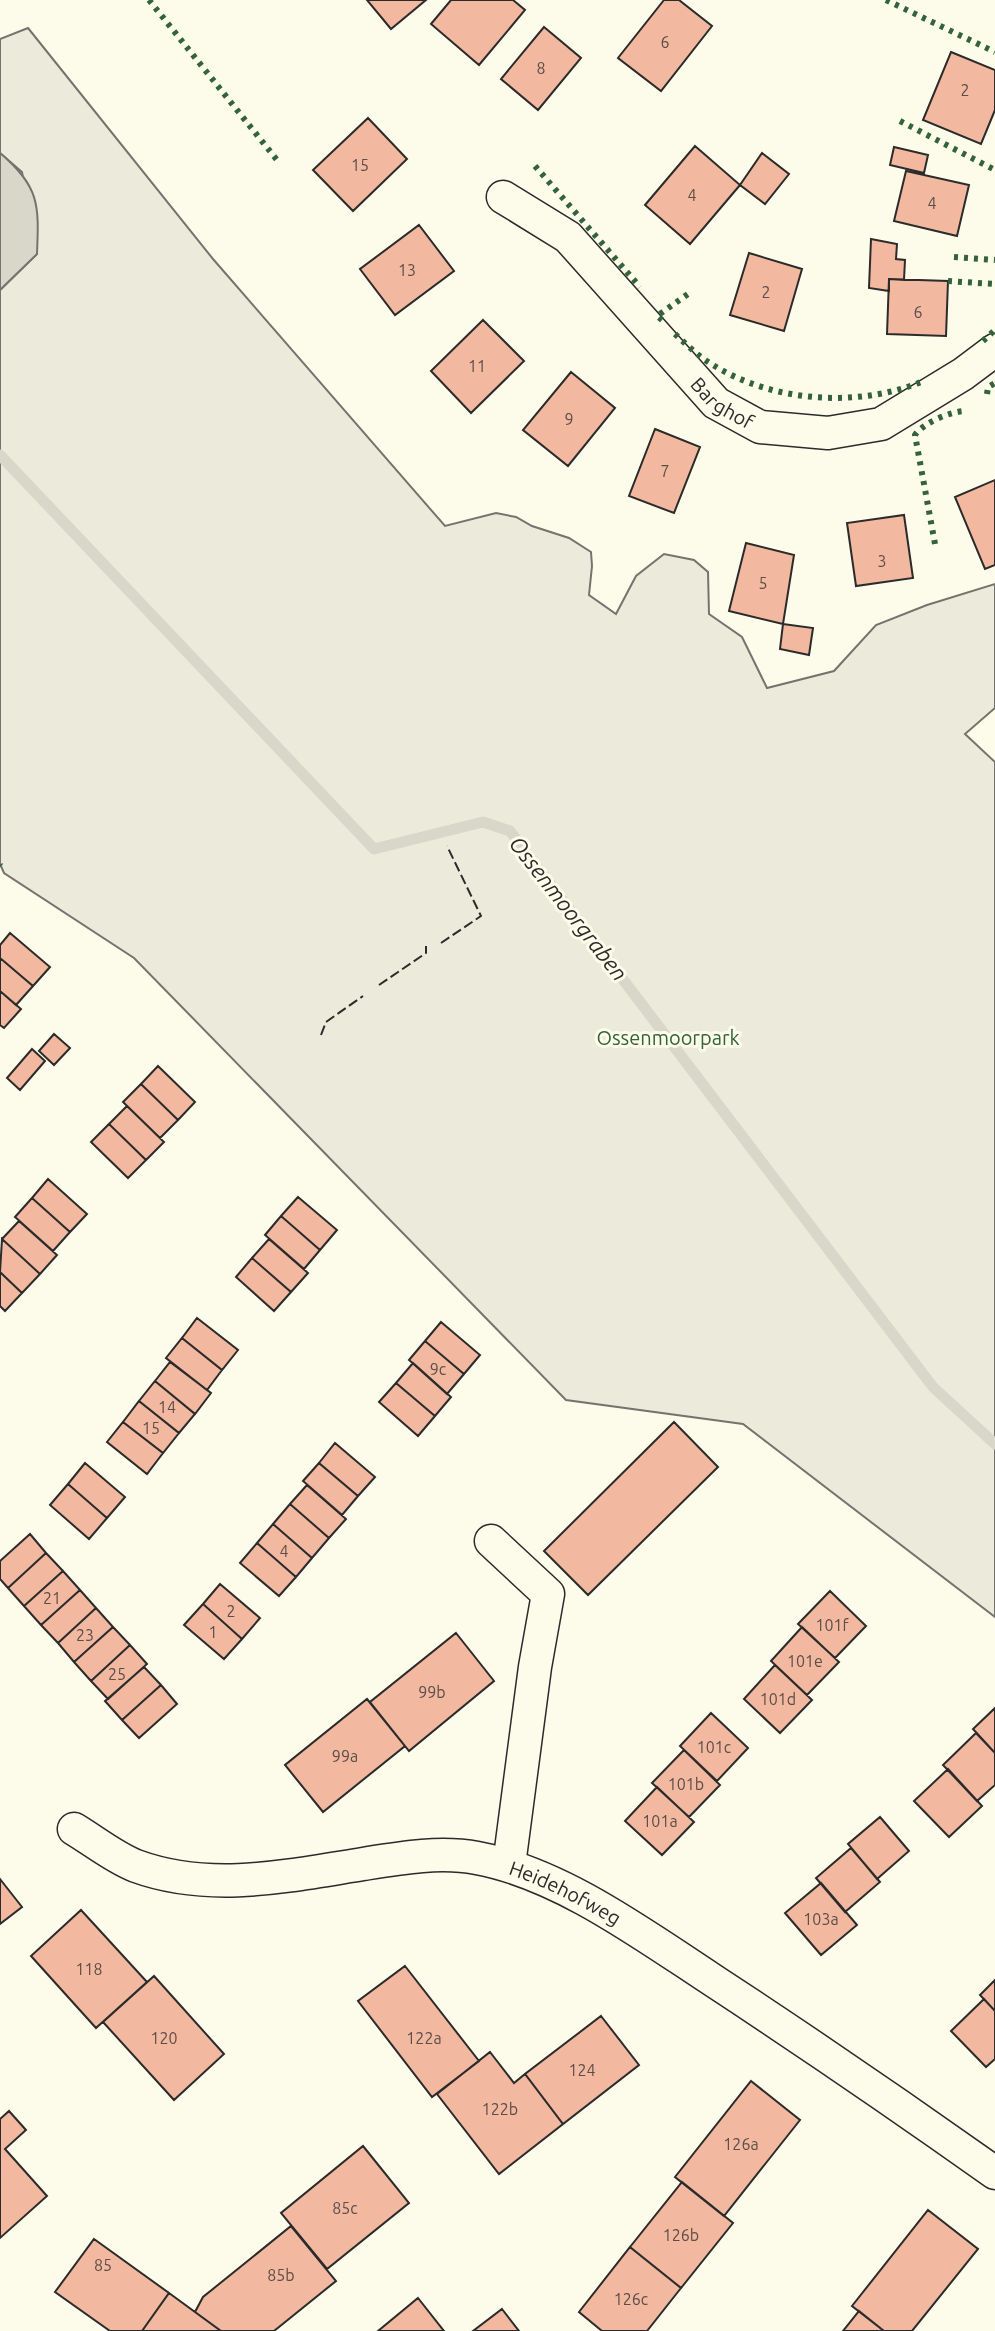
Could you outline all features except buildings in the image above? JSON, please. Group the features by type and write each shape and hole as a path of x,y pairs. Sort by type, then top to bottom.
{"street":[{"name":"Barghof","path":"503,197 568,237 716,403 760,427 828,433 881,424 963,374 995,350"},
{"path":"491,1541 548,1594 535,1667 509,1865"},
{"name":"Heidehofweg","path":"74,1829 133,1864 163,1874 233,1882 413,1857 474,1857 541,1876 633,1928 995,2173"}],"green space":[{"name":"Ossenmoorpark","path":"28,28 213,259 445,526 496,513 516,517 532,526 569,538 591,552 589,595 616,614 636,576 664,554 694,560 708,572 709,614 742,637 767,688 834,671 876,625 995,584 995,708 965,734 995,762 995,1617 743,1424 566,1400 134,958 4,873 0,864 0,290 37,254 22,172 0,153 0,39"}],"shaded area":[{"path":"0,153 30,187 38,222 37,254 0,290"}],"waterway":[{"name":"Ossenmoorgraben","path":"0,455 374,849 483,822 510,831 933,1387 995,1444"}],"hedge":[{"path":"149,0 277,160"},
{"path":"886,0 995,52"},
{"path":"900,121 995,170"},
{"path":"535,166 640,287"},
{"path":"954,257 995,260"},
{"path":"948,281 995,284"},
{"path":"662,320 657,316 688,294"},
{"path":"983,341 995,330"},
{"path":"675,334 713,365 762,387 788,393 842,398 870,396 921,382"},
{"path":"987,394 988,387 995,383"},
{"path":"935,544 915,435 939,418 966,411"}],"fence":[{"path":"441,943 481,916 447,846"},
{"path":"379,985 426,953 426,946"},
{"path":"321,1035 326,1022 363,996"}]}
